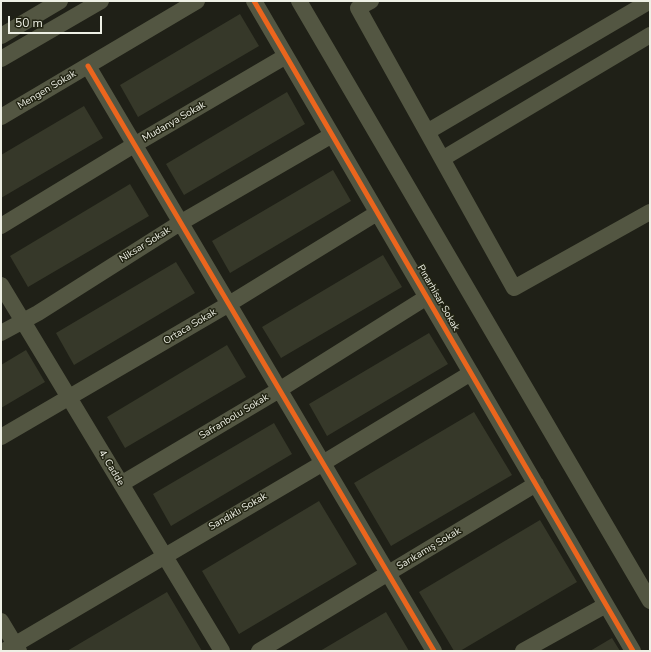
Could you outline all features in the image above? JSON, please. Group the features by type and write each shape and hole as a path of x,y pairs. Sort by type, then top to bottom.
{"street":[{"path":"1,36 60,1"},
{"path":"1,59 101,1"},
{"name":"Mengen Sokak","path":"1,118 197,1"},
{"name":"Pınarhisar Sokak","path":"254,1 633,651"},
{"path":"299,1 650,601"},
{"path":"372,1 358,8 514,288 650,212"},
{"path":"427,132 650,1"},
{"path":"442,159 650,35"},
{"name":"Mudanya Sokak","path":"1,226 134,145 286,56"},
{"path":"88,66 434,651"},
{"name":"Niksar Sokak","path":"1,333 38,313 180,223 332,135"},
{"name":"Ortaca Sokak","path":"1,438 228,304 377,213"},
{"name":"4. Cadde","path":"1,285 222,651"},
{"name":"Safranbolu Sokak","path":"121,484 279,390 427,297"},
{"name":"Sandıklı Sokak","path":"13,649 165,556 323,463 471,373"},
{"name":"Sarıkamış Sokak","path":"259,651 536,484"},
{"path":"523,651 606,605"},
{"path":"1,621 13,649"}],"building":[{"path":"240,14 259,46 138,117 120,85"},
{"path":"287,92 305,124 184,195 166,164"},
{"path":"84,106 103,138 1,198 1,155"},
{"path":"333,170 351,201 230,273 212,241"},
{"path":"130,184 149,216 28,287 10,256"},
{"path":"383,255 402,287 281,358 262,327"},
{"path":"176,262 195,293 74,365 56,333"},
{"path":"429,333 448,364 327,436 309,404"},
{"path":"227,345 246,377 125,448 107,417"},
{"path":"26,350 45,382 1,408 1,365"},
{"path":"474,412 512,475 391,546 354,483"},
{"path":"274,423 292,454 171,526 153,494"},
{"path":"319,501 357,564 239,634 202,571"},
{"path":"540,520 577,582 460,651 454,651 419,592"},
{"path":"167,592 202,651 67,651"},
{"path":"386,612 409,651 320,651"},
{"path":"612,638 620,651 590,651"}],"cycle path":[{"path":"254,1 633,651"},
{"path":"88,66 434,651"}]}
